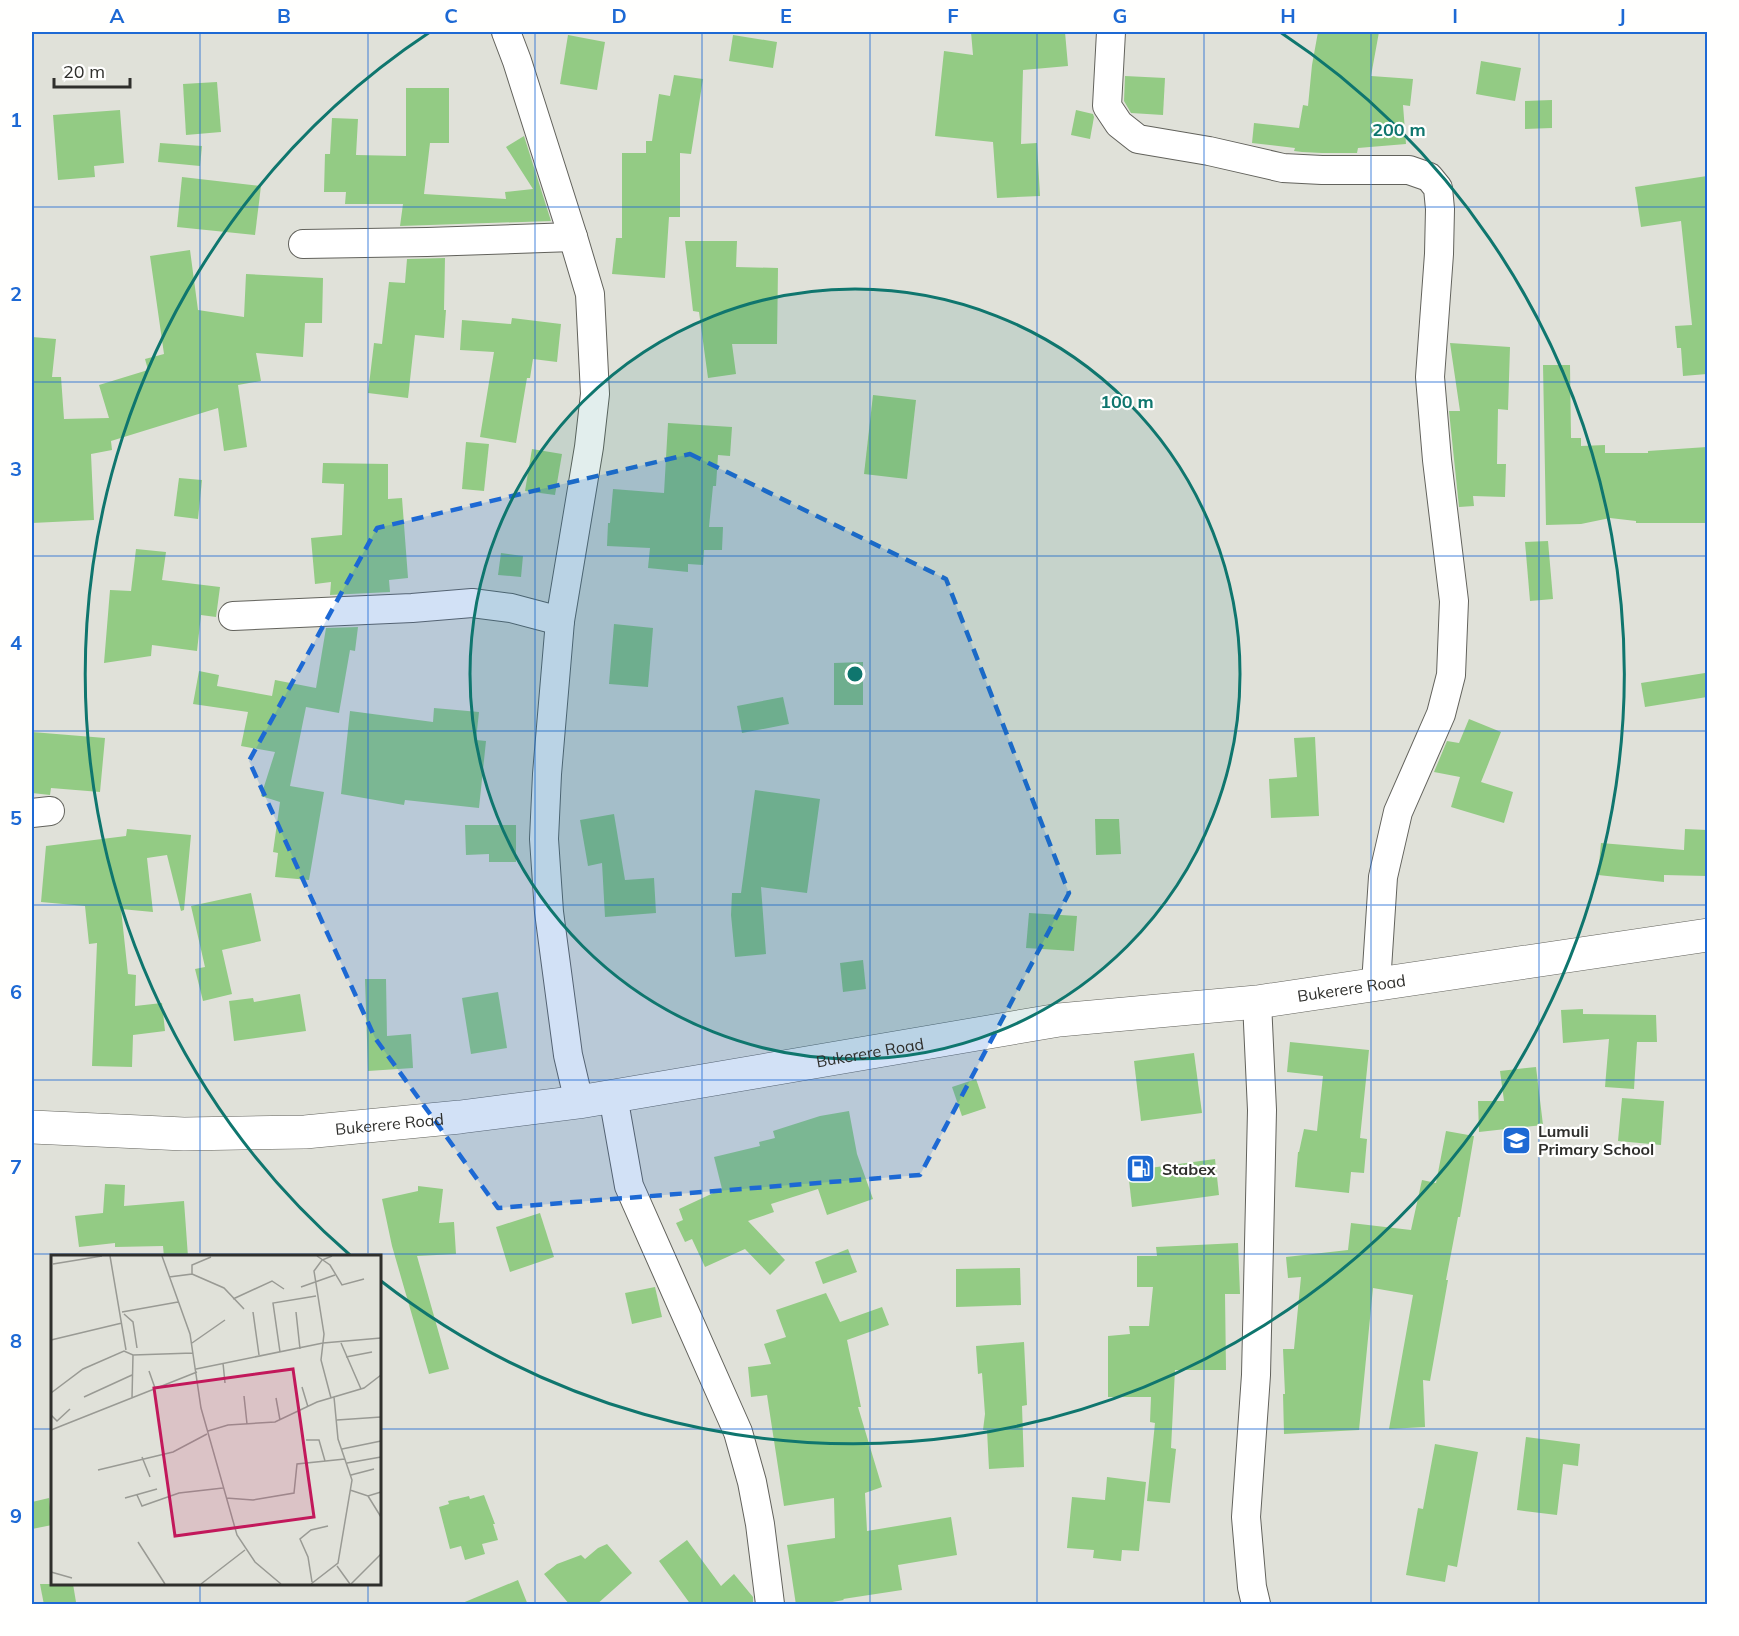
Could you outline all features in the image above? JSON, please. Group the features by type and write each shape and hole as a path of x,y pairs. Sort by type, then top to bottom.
{"main road":[{"name":"Bukerere Road","path":"32,1127 184,1134 305,1132 460,1117 579,1102 1059,1020 1257,1002 1707,935"}],"street":[{"path":"506,32 590,294 595,394 589,447 560,621 544,839 549,912 568,1055 579,1102"},
{"path":"1111,32 1107,106 1119,124 1138,139 1209,151 1283,168 1409,170 1429,177 1438,188 1440,209 1430,377 1437,460 1454,601 1451,675 1441,714 1398,812 1383,877 1376,984"},
{"path":"303,244 573,237"},
{"path":"233,616 412,609 472,603 511,608 560,621"},
{"path":"1256,1605 1252,1587 1246,1517 1256,1375 1262,1110 1257,1002"},
{"path":"612,1096 630,1186 738,1432 752,1482 760,1524 770,1605"}],"highlighted area":[{"path":"690,454 946,579 1069,893 920,1175 498,1208 375,1038 249,761 377,528"}],"building":[{"path":"971,32 1065,32 1068,66 1023,70 1021,144 1037,143 1040,196 997,198 993,142 935,136 944,51 973,55"},
{"path":"1318,32 1379,32 1371,76 1413,79 1410,106 1403,105 1406,144 1358,148 1357,153 1322,153 1294,151 1295,148 1252,143 1254,123 1299,128 1303,105 1308,106"},
{"path":"568,35 605,42 597,90 560,84"},
{"path":"733,35 777,42 773,68 729,61"},
{"path":"1481,61 1521,68 1515,101 1476,94"},
{"path":"674,75 703,79 691,154 680,153 680,217 669,217 665,278 612,274 616,238 622,238 622,153 646,153 646,141 652,141 659,94 670,96"},
{"path":"1125,76 1165,78 1163,115 1131,113 1124,101"},
{"path":"217,82 221,132 186,135 183,84"},
{"path":"406,88 449,88 449,143 430,143 424,194 506,199 505,192 533,189 506,147 524,136 551,221 400,226 403,204 345,204 346,192 324,192 325,154 330,154 332,118 358,119 356,155 406,156"},
{"path":"1552,100 1552,128 1525,129 1525,101"},
{"path":"120,110 124,163 94,166 95,177 58,180 53,115"},
{"path":"1076,110 1093,114 1090,139 1071,135"},
{"path":"160,143 202,146 200,166 158,162"},
{"path":"1707,176 1707,374 1683,376 1681,348 1677,348 1675,326 1692,325 1681,221 1641,227 1635,187"},
{"path":"182,177 261,186 255,235 177,227"},
{"path":"685,241 737,241 736,267 778,268 777,344 732,344 736,374 708,378 699,312 693,311"},
{"path":"190,250 198,310 244,317 246,274 323,278 322,323 305,323 303,357 256,353 261,381 238,385 247,447 224,451 218,408 111,441 112,450 91,454 94,520 32,523 32,337 56,339 52,377 61,377 64,419 109,418 99,385 148,370 145,359 164,354 150,256"},
{"path":"445,258 444,338 415,335 408,398 368,393 374,343 382,344 389,282 405,283 407,259"},
{"path":"512,318 561,324 557,362 533,359 530,378 527,378 516,443 480,437 494,352 460,350 462,320 511,324"},
{"path":"1450,343 1510,347 1508,410 1498,409 1497,464 1506,464 1505,497 1473,496 1474,506 1459,507 1449,411 1460,411"},
{"path":"1543,365 1570,365 1571,438 1581,438 1581,446 1605,445 1605,453 1648,453 1648,451 1707,447 1707,523 1636,523 1636,521 1610,518 1581,524 1546,525"},
{"path":"873,395 916,400 907,479 864,474"},
{"path":"668,423 732,427 730,456 718,455 716,486 713,486 709,527 723,527 722,550 704,550 703,565 688,564 688,572 648,568 650,548 607,546 613,489 664,493"},
{"path":"466,442 489,444 484,491 462,489"},
{"path":"532,449 562,454 555,495 525,491"},
{"path":"323,463 388,464 388,499 402,498 408,578 389,580 390,592 330,595 331,582 315,584 311,538 342,535 344,484 322,483"},
{"path":"179,478 202,480 198,519 174,516"},
{"path":"1548,541 1553,599 1530,601 1525,542"},
{"path":"136,549 166,552 162,580 220,587 216,617 201,615 197,651 152,645 151,656 104,663 110,590 131,591"},
{"path":"501,553 523,556 521,577 498,575"},
{"path":"614,624 653,628 648,687 609,684"},
{"path":"358,627 355,651 350,650 339,713 306,707 290,786 324,792 309,880 275,877 278,853 273,852 280,802 261,796 275,752 241,746 248,712 193,704 199,671 219,675 217,686 272,696 275,680 316,688 326,628"},
{"path":"863,662 863,705 834,705 834,663"},
{"path":"1705,673 1707,697 1645,707 1641,683"},
{"path":"783,697 789,724 742,733 737,706"},
{"path":"434,708 479,712 476,740 486,741 479,808 405,800 404,805 341,794 350,711 433,722"},
{"path":"1469,719 1501,732 1481,782 1513,792 1504,823 1451,807 1460,777 1434,772 1447,741 1459,743"},
{"path":"32,732 105,738 100,792 51,788 50,795 32,793"},
{"path":"1315,737 1319,816 1271,818 1269,779 1297,777 1294,738"},
{"path":"755,790 820,799 807,893 761,887 766,954 735,957 731,915 732,893 741,893"},
{"path":"614,814 625,880 654,878 656,913 605,917 602,863 588,866 580,820"},
{"path":"1095,819 1119,819 1121,854 1096,855"},
{"path":"465,825 516,825 516,862 489,862 489,854 466,855"},
{"path":"127,829 191,835 184,910 181,911 167,855 147,858 153,912 121,909 128,974 136,975 135,1006 162,1003 165,1031 133,1035 132,1067 92,1066 97,943 89,944 85,906 41,902 46,846 126,836"},
{"path":"1685,829 1707,830 1707,876 1664,875 1664,882 1598,875 1601,843 1684,850"},
{"path":"251,893 261,941 222,950 232,994 203,1001 195,969 205,967 191,906"},
{"path":"1029,913 1077,916 1074,951 1026,948"},
{"path":"863,960 866,989 843,992 840,963"},
{"path":"365,979 386,979 387,1036 411,1034 413,1068 368,1071"},
{"path":"498,992 507,1048 471,1054 462,998"},
{"path":"300,994 306,1031 234,1041 229,1001 253,998 254,1002"},
{"path":"1583,1009 1583,1014 1656,1015 1657,1042 1637,1042 1634,1089 1605,1087 1609,1039 1563,1043 1561,1010"},
{"path":"1290,1042 1369,1050 1360,1138 1367,1139 1364,1173 1351,1172 1349,1193 1295,1187 1298,1152 1304,1129 1317,1131 1323,1076 1287,1072"},
{"path":"1194,1053 1202,1113 1141,1121 1134,1061"},
{"path":"1536,1067 1543,1125 1479,1132 1478,1101 1504,1101 1500,1071"},
{"path":"976,1079 986,1108 962,1116 952,1087"},
{"path":"1622,1098 1664,1101 1661,1145 1618,1141"},
{"path":"849,1111 857,1154 873,1199 827,1215 818,1189 771,1204 774,1212 748,1221 785,1260 770,1275 745,1249 705,1267 692,1239 685,1242 676,1223 683,1220 679,1209 722,1189 714,1157 760,1146 759,1142 775,1138 773,1131 820,1116"},
{"path":"1446,1131 1474,1136 1446,1280 1448,1280 1430,1381 1423,1380 1425,1427 1389,1429 1413,1295 1373,1288 1359,1430 1284,1434 1283,1349 1294,1349 1301,1277 1288,1278 1286,1257 1348,1250 1351,1223 1411,1230 1422,1180 1436,1183"},
{"path":"1215,1159 1219,1195 1132,1207 1128,1171"},
{"path":"105,1184 125,1185 124,1206 184,1201 188,1255 164,1255 163,1246 115,1247 115,1243 79,1247 75,1216 103,1213"},
{"path":"418,1186 443,1189 439,1223 454,1222 456,1254 417,1256 449,1369 429,1374 392,1246 382,1199 418,1191"},
{"path":"540,1213 554,1257 510,1272 496,1227"},
{"path":"1238,1243 1240,1294 1225,1294 1226,1370 1175,1370 1171,1448 1176,1449 1170,1503 1147,1501 1155,1423 1150,1422 1151,1397 1108,1397 1108,1336 1130,1334 1129,1326 1149,1326 1153,1287 1137,1287 1137,1256 1157,1256 1156,1247"},
{"path":"848,1249 857,1272 823,1284 815,1262"},
{"path":"1020,1268 1021,1305 956,1307 956,1269"},
{"path":"655,1287 662,1317 632,1324 625,1293"},
{"path":"826,1293 840,1322 882,1307 889,1325 847,1340 861,1407 858,1407 882,1487 865,1493 867,1531 951,1517 957,1555 898,1565 902,1590 815,1605 796,1605 787,1545 835,1538 834,1498 784,1506 767,1395 751,1397 748,1367 771,1364 764,1344 786,1337 776,1310"},
{"path":"1024,1342 1027,1405 1022,1406 1024,1467 989,1469 987,1430 983,1430 985,1414 982,1373 978,1374 976,1346"},
{"path":"1526,1437 1580,1444 1578,1466 1563,1464 1557,1515 1517,1510"},
{"path":"1435,1444 1478,1452 1457,1567 1448,1565 1445,1582 1406,1575 1418,1508 1423,1509"},
{"path":"1107,1477 1146,1482 1139,1551 1122,1550 1121,1561 1093,1558 1094,1550 1067,1548 1072,1497 1105,1500"},
{"path":"484,1495 495,1524 493,1524 498,1540 482,1544 485,1554 465,1560 461,1546 450,1549 439,1507 449,1504 448,1501"},
{"path":"49,1498 51,1525 32,1529 32,1502"},
{"path":"687,1540 721,1586 734,1574 753,1597 753,1605 691,1605 659,1561"},
{"path":"607,1544 632,1573 596,1605 570,1605 544,1574 557,1564 581,1555 585,1559"},
{"path":"518,1580 528,1605 460,1605 460,1604"},
{"path":"40,1584 73,1585 76,1602 64,1605 44,1605"}],"place":[{"name":"Lumuli Primary School","path":"1517,1140"},
{"name":"Stabex","path":"1141,1169"}]}
